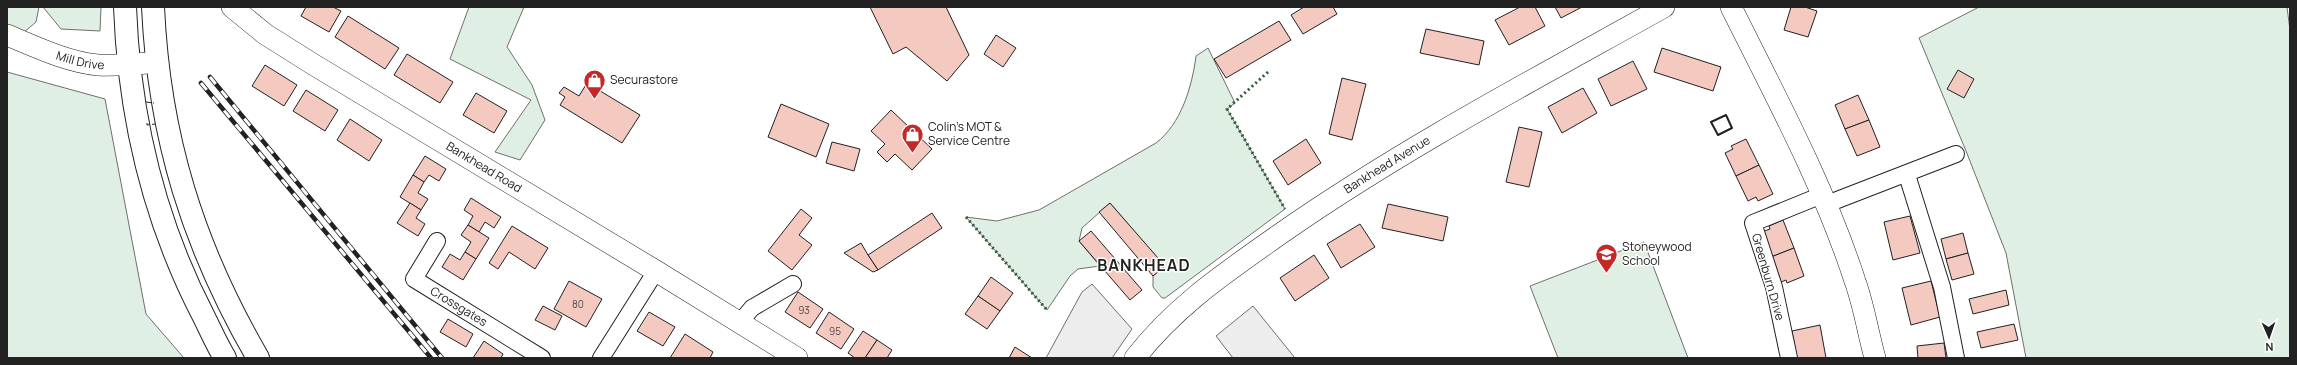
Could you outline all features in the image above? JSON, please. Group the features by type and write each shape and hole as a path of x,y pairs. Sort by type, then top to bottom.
{"main road":[{"path":"125,7 128,65 147,166 166,231 193,296 225,358"},
{"path":"153,7 157,62 165,118 188,209 227,302 258,358"}],"street":[{"name":"Bankhead Road","path":"232,7 265,34 797,358"},
{"name":"Bankhead Avenue","path":"1135,358 1155,332 1206,286 1314,210 1427,139 1664,7"},
{"path":"1731,7 1809,164 1825,200 1856,282 1874,358"},
{"name":"Mill Drive","path":"7,35 78,61 100,65 128,65 157,62"},
{"name":"Greenburn Drive","path":"1789,358 1774,287 1752,223 1907,175 1956,154"},
{"path":"1907,175 1942,287 1956,358"},
{"name":"Crossgates","path":"436,242 414,279 542,358"},
{"path":"601,358 656,271"},
{"path":"740,322 752,308 793,284"}],"green space":[{"path":"7,7 39,7 36,22 22,34 7,29"},
{"path":"43,7 101,7 100,31 61,29"},
{"path":"469,7 524,7 507,47 532,85 545,120 520,160 495,152 531,100 450,59"},
{"path":"1979,7 2287,7 2290,30 2290,358 2026,358 2006,253 1919,38"},
{"path":"1208,48 1235,103 1227,109 1285,209 1165,298 1162,298 1153,287 1153,276 1164,266 1110,203 1082,228 1079,241 1100,266 1078,269 1070,276 1047,310 966,217 997,221 1039,210 1156,143 1165,135 1179,115 1192,80 1196,56"},
{"path":"7,72 105,99 146,314 184,358 7,358"},
{"path":"1644,242 1688,358 1558,358 1530,286"}],"shaded area":[{"path":"1092,284 1132,329 1112,358 1046,358 1082,292"},
{"path":"1253,306 1295,358 1233,358 1216,336"}],"building":[{"path":"306,7 333,7 341,11 329,32 301,16"},
{"path":"870,7 946,7 969,55 947,81 906,47 893,54"},
{"path":"1304,7 1333,7 1337,14 1303,34 1291,15"},
{"path":"1520,7 1535,7 1545,26 1509,45 1495,20"},
{"path":"1555,7 1582,7 1561,18"},
{"path":"1791,7 1805,7 1817,11 1808,37 1784,30"},
{"path":"348,16 399,48 385,69 335,37"},
{"path":"1279,21 1291,40 1226,78 1214,59"},
{"path":"1426,29 1484,41 1479,65 1420,53"},
{"path":"996,35 1016,48 1003,67 984,54"},
{"path":"1662,48 1721,67 1713,91 1654,72"},
{"path":"407,54 453,82 440,103 394,75"},
{"path":"1633,61 1647,89 1611,106 1598,79"},
{"path":"265,65 297,85 284,106 252,86"},
{"path":"1958,70 1974,79 1964,98 1947,89"},
{"path":"1342,78 1366,84 1352,140 1329,134"},
{"path":"587,83 640,115 622,143 560,105 565,97 559,93 564,87 579,96"},
{"path":"1583,88 1597,113 1562,133 1548,107"},
{"path":"306,90 338,110 325,131 293,111"},
{"path":"476,93 507,111 494,133 463,115"},
{"path":"1858,95 1869,120 1845,129 1835,105"},
{"path":"781,104 829,124 816,157 768,137"},
{"path":"891,110 932,149 912,170 895,154 887,162 877,152 885,144 871,131"},
{"path":"350,119 382,140 369,161 337,140"},
{"path":"1869,120 1880,147 1857,156 1845,129"},
{"path":"1519,127 1542,132 1529,187 1506,182"},
{"path":"1306,139 1321,163 1288,185 1273,161"},
{"path":"1746,139 1759,165 1736,176 1725,153 1733,149 1731,146"},
{"path":"832,142 860,149 854,171 826,163"},
{"path":"425,156 446,169 439,181 429,175 424,182 413,175"},
{"path":"1759,165 1773,194 1758,201 1756,197 1748,201 1736,176"},
{"path":"413,175 424,182 418,193 428,199 421,210 400,197"},
{"path":"471,198 501,217 494,228 485,222 479,232 468,225 473,216 464,210"},
{"path":"410,203 421,210 416,218 425,224 418,236 397,223"},
{"path":"1110,203 1165,266 1153,276 1099,212"},
{"path":"1388,204 1448,217 1443,241 1382,228"},
{"path":"801,209 812,218 799,235 812,245 792,270 768,251"},
{"path":"932,213 942,228 878,270 868,255"},
{"path":"1910,216 1920,253 1893,260 1884,222"},
{"path":"1783,220 1794,248 1771,257 1762,232 1770,229 1769,226"},
{"path":"1360,224 1375,247 1341,268 1327,244"},
{"path":"468,225 489,238 476,259 465,252 471,242 461,235"},
{"path":"512,226 548,248 535,269 509,252 498,269 489,263"},
{"path":"1091,231 1142,290 1130,300 1079,241"},
{"path":"1963,233 1968,253 1946,259 1941,239"},
{"path":"861,243 878,270 873,272 844,253"},
{"path":"1794,248 1804,276 1787,283 1786,280 1781,282 1771,257"},
{"path":"465,252 476,259 463,280 442,267 450,254 460,260"},
{"path":"1968,253 1974,274 1952,280 1946,259"},
{"path":"1314,255 1329,278 1295,301 1280,278"},
{"path":"991,277 1013,293 1000,311 978,296"},
{"path":"569,281 602,299 586,327 554,309"},
{"path":"1931,281 1940,317 1911,325 1902,288"},
{"path":"2006,290 2009,305 1973,314 1969,299"},
{"path":"798,292 823,309 810,328 785,312"},
{"path":"978,296 1000,311 987,329 965,314"},
{"path":"543,306 562,316 555,330 535,320"},
{"path":"649,312 675,327 663,346 637,331"},
{"path":"829,312 854,329 841,349 816,333"},
{"path":"448,319 473,334 466,347 440,332"},
{"path":"2014,324 2018,340 1981,348 1977,332"},
{"path":"1820,325 1826,358 1797,358 1792,331"},
{"path":"863,331 877,340 865,358 855,358 848,353"},
{"path":"685,334 713,352 710,358 670,358"},
{"path":"877,340 892,350 887,358 865,358"},
{"path":"484,341 503,354 501,358 473,358"},
{"path":"1944,343 1946,358 1918,358 1917,346"},
{"path":"1015,347 1032,358 1009,358"}],"railway":[{"path":"210,77 442,358"},
{"path":"201,83 431,358"}],"hedge":[{"path":"1268,72 1227,109 1285,209"},
{"path":"966,217 1047,310"}],"fence":[{"path":"146,102 154,103"},
{"path":"147,123 147,125 155,124"}],"wall":[{"path":"1726,115 1732,128 1718,135 1711,122 1726,115"}],"place":[{"name":"Securastore","path":"594,100"},
{"name":"Colin's MOT & Service Centre","path":"912,154"},
{"name":"Stoneywood School","path":"1607,274"}],"district":[{"name":"BANKHEAD","path":"1144,265"}]}
